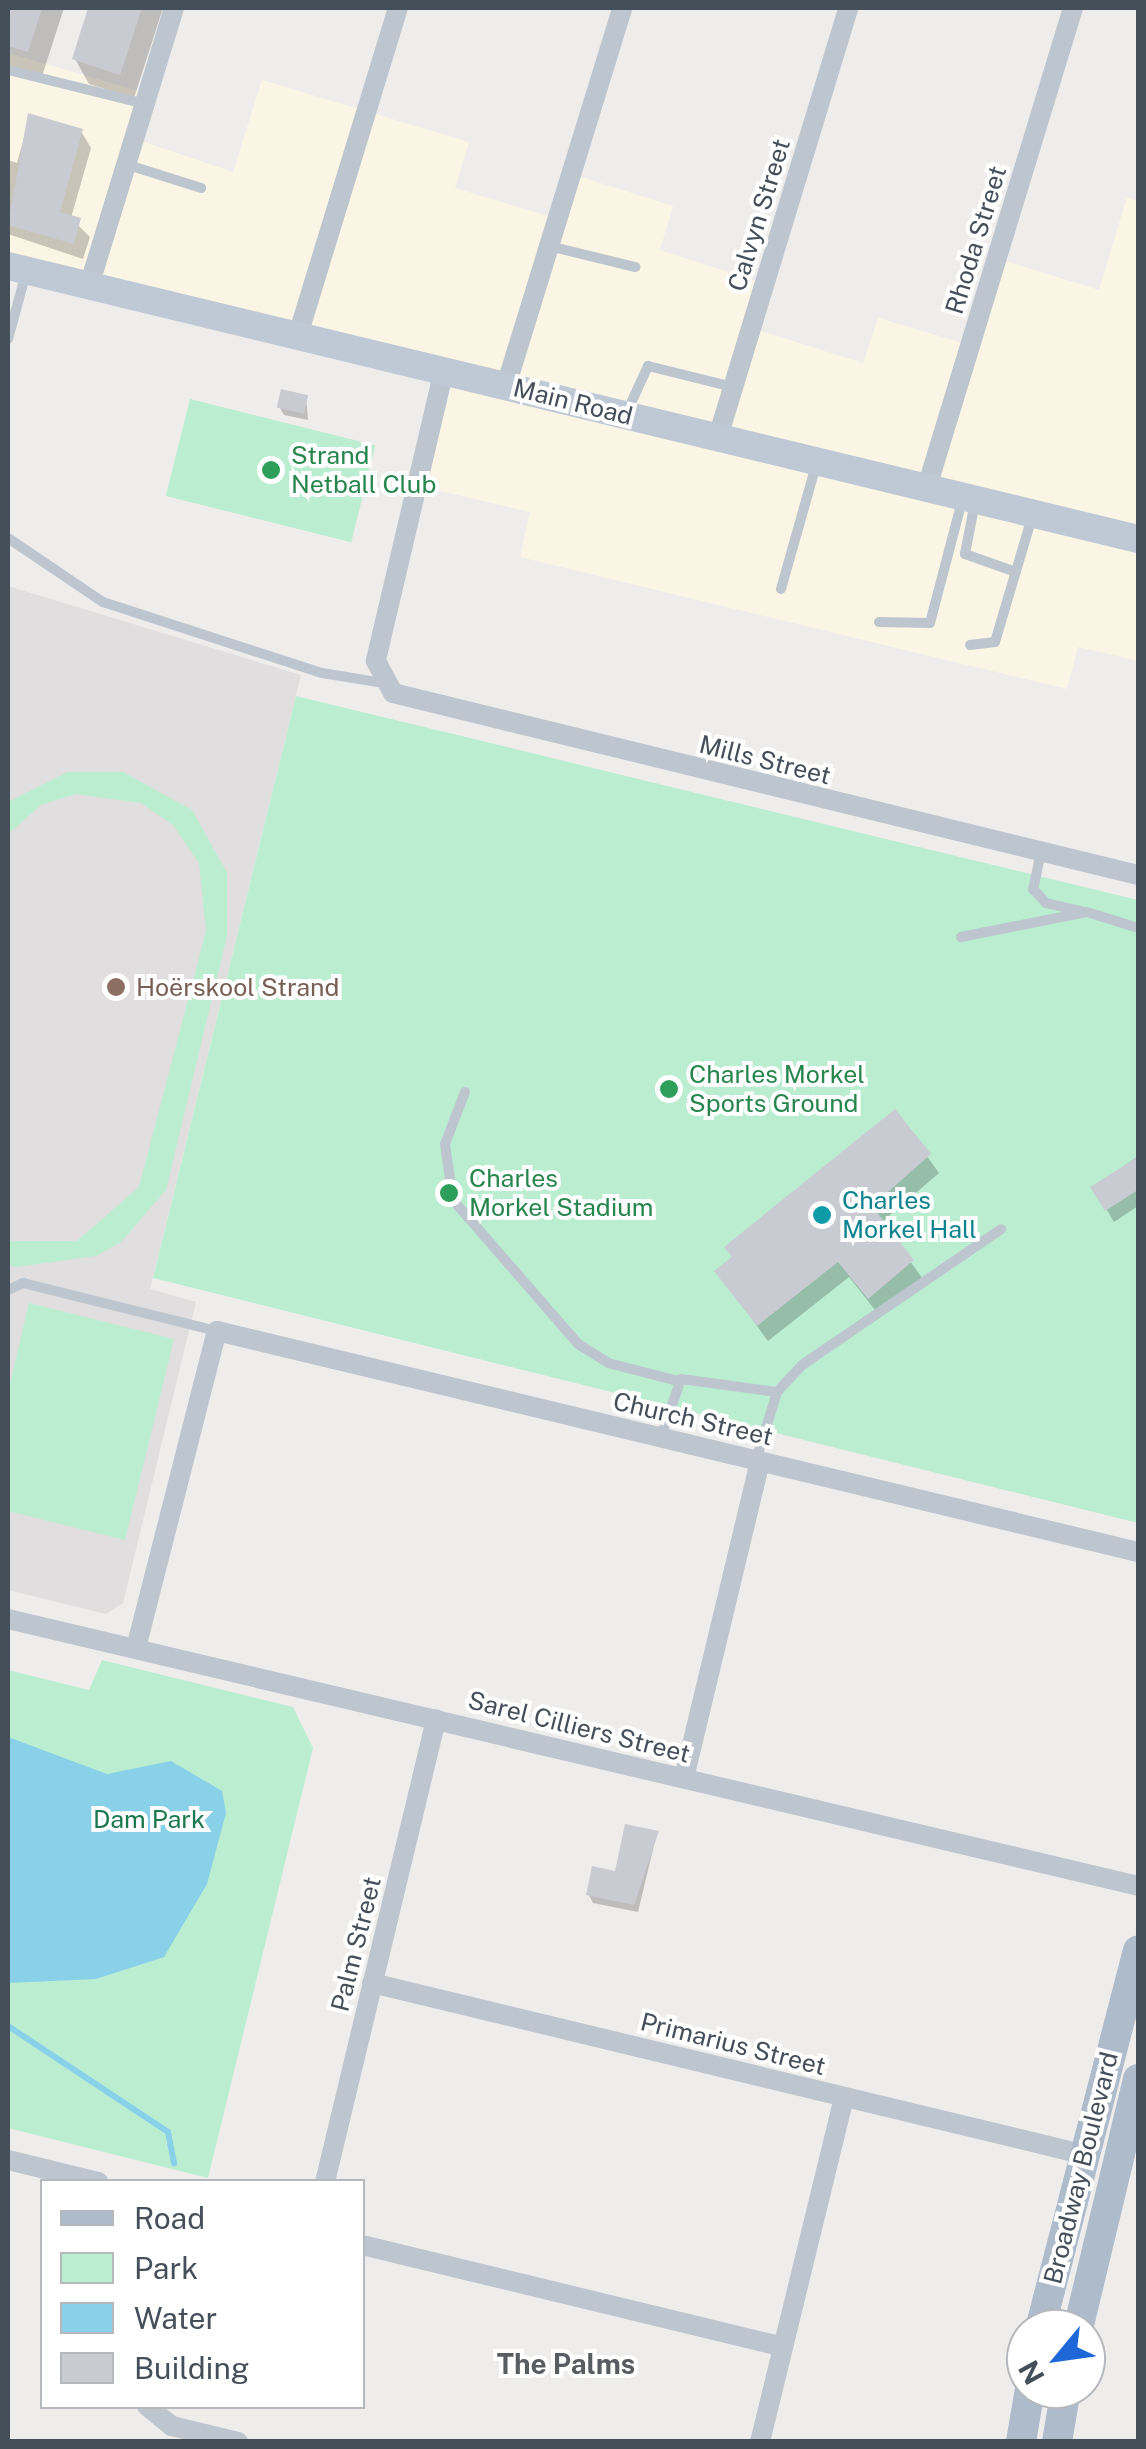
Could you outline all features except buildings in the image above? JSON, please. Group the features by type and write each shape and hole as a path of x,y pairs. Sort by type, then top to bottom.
{"main road":[{"name":"Main Road","path":"17,268 1138,536"},
{"name":"Broadway Boulevard","path":"1045,2309 1138,1950"},
{"name":"Broadway Boulevard","path":"1083,2309 1138,2079"},
{"path":"1021,2442 1027,2409"},
{"path":"1056,2442 1062,2409"}],"street":[{"path":"89,286 174,8"},
{"path":"298,335 398,8"},
{"path":"506,386 622,8"},
{"name":"Calvyn Street","path":"718,437 848,8"},
{"name":"Rhoda Street","path":"927,487 1074,8"},
{"path":"384,683 376,660 444,370"},
{"name":"Mills Street","path":"384,683 405,698 1138,876"},
{"path":"136,1648 226,1333"},
{"name":"Church Street","path":"226,1333 1138,1552"},
{"path":"684,1778 758,1460"},
{"name":"Sarel Cilliers Street","path":"8,1618 1138,1886"},
{"name":"Palm Street","path":"326,2179 436,1718"},
{"name":"Primarius Street","path":"372,1983 1082,2154"},
{"path":"760,2442 844,2097"},
{"path":"8,2160 86,2179"},
{"path":"365,2246 783,2347"},
{"path":"151,2409 172,2426 238,2442"}],"lane":[{"path":"8,70 144,104"},
{"path":"124,164 201,188"},
{"path":"550,246 635,267"},
{"path":"8,339 17,268"},
{"path":"625,414 648,366 733,388"},
{"path":"781,589 818,461"},
{"path":"970,498 965,554 1016,572"},
{"path":"879,622 930,622 970,498"},
{"path":"970,645 996,642 1033,513"},
{"path":"8,538 103,602 322,673 384,683"},
{"path":"1040,852 1033,889 1046,904 1138,928"},
{"path":"960,937 1087,912"},
{"path":"465,1092 445,1144 452,1200 578,1344 608,1362 678,1381 777,1392"},
{"path":"758,1460 777,1392 802,1365 1001,1228"},
{"path":"8,1290 23,1283 226,1333"},
{"path":"660,1437 678,1381"}],"shaded area":[{"path":"8,53 149,94 135,139 233,172 262,80 469,142 455,188 558,219 572,174 673,206 660,250 765,284 752,328 863,363 878,318 970,345 996,258 1099,290 1127,197 1138,201 1138,661 1078,647 1067,689 520,557 530,512 419,486 446,369 8,262"},
{"name":"Hoërskool Strand","path":"8,586 301,675 150,1289 196,1302 123,1603 106,1614 8,1590"}],"green space":[{"name":"Strand Netball Club","path":"190,399 375,445 351,542 166,496"},
{"name":"Charles Morkel Sports Ground","path":"296,696 1138,900 1138,1523 153,1278"},
{"path":"68,772 123,772 192,810 227,873 227,936 166,1190 121,1242 96,1256 16,1267 8,1265 8,1241 77,1241 139,1187 206,931 199,863 173,825 141,803 76,794 41,805 8,834 8,802"},
{"path":"29,1303 174,1339 125,1540 8,1511 8,1392"},
{"name":"Dam Park","path":"102,1660 293,1707 313,1748 208,2178 8,2128 8,1670 89,1690"}],"water":[{"path":"8,1737 107,1774 171,1761 222,1791 226,1813 207,1884 164,1957 96,1979 8,1983"}],"waterway":[{"path":"8,2026 168,2132 174,2163"}],"place":[{"name":"Strand Netball Club","path":"271,470"},
{"name":"Hoërskool Strand","path":"116,987"},
{"name":"Charles Morkel Sports Ground","path":"669,1089"},
{"name":"Charles Morkel Stadium","path":"449,1193"},
{"name":"Charles Morkel Hall","path":"822,1215"}],"district":[{"name":"The Palms","path":"566,2364"}]}
